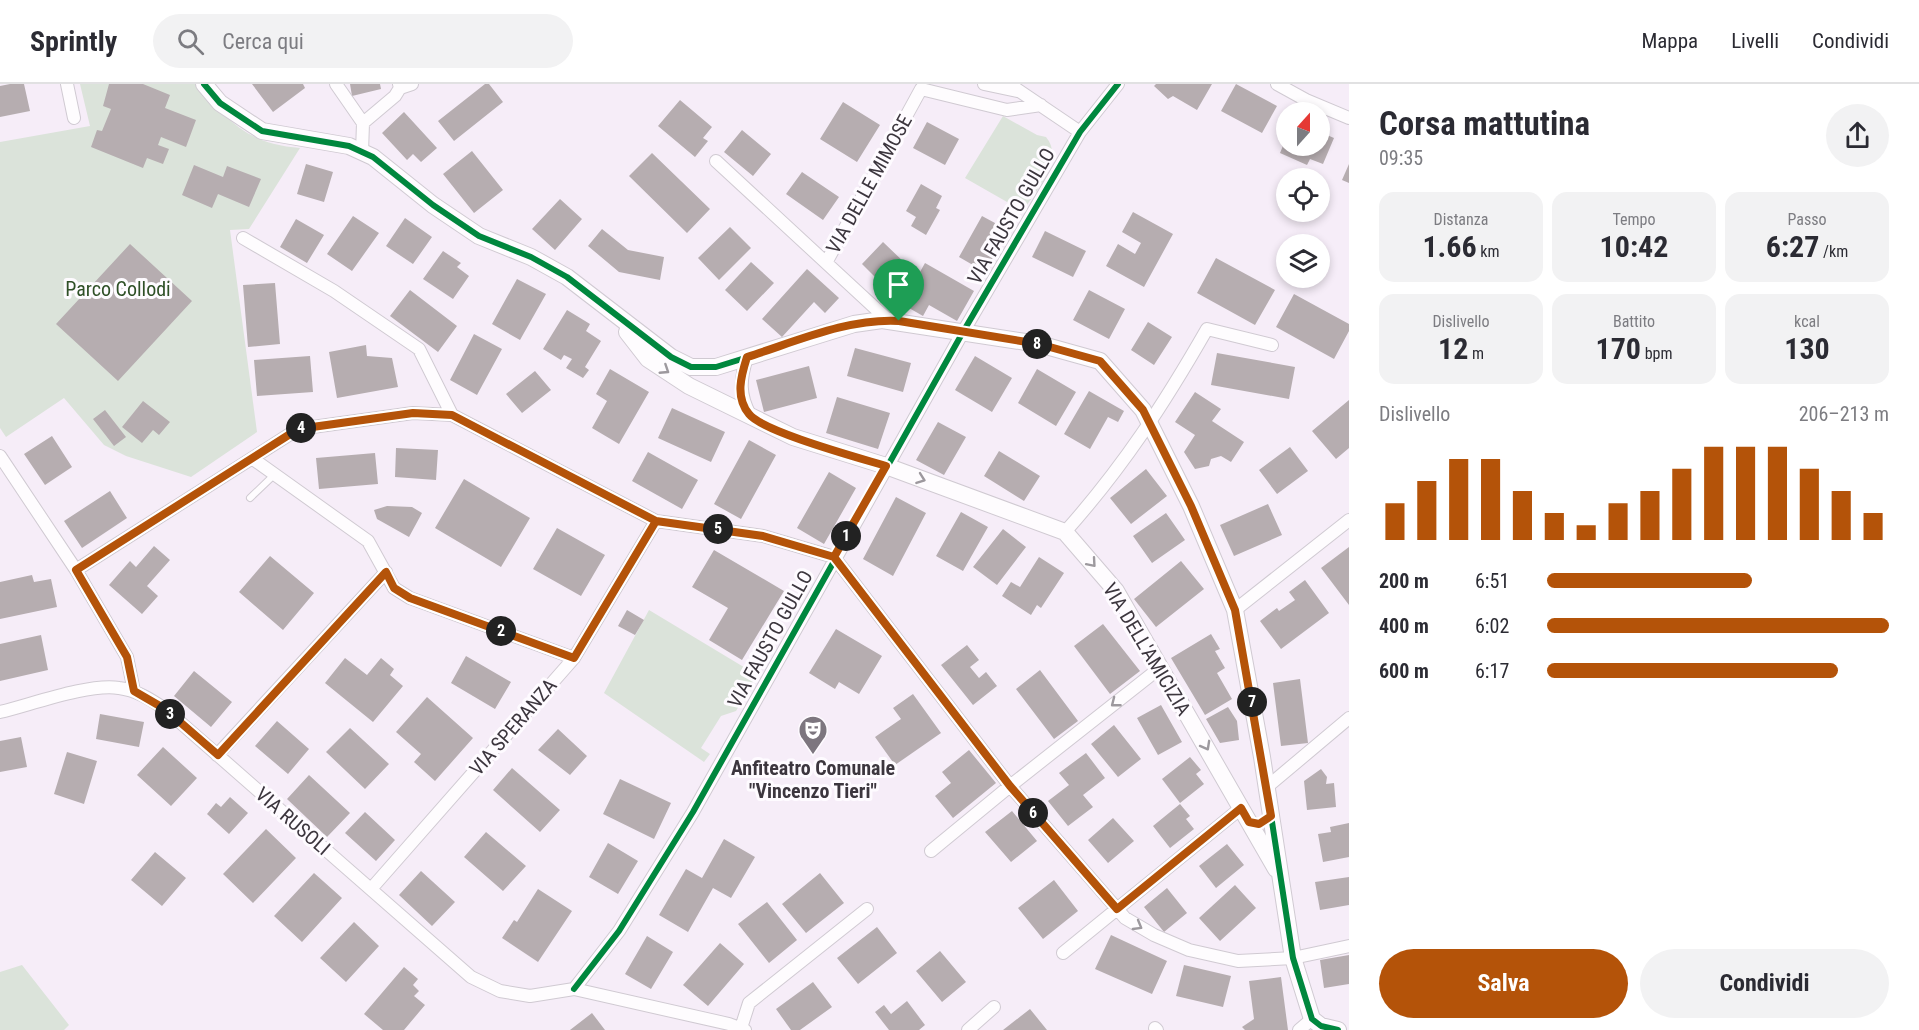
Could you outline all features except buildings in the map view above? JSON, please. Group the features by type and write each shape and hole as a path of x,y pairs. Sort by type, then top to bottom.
{"street":[{"path":"67,84 75,118"},
{"path":"204,84 220,103 262,131 349,146 373,157 433,205 479,236 531,256 567,277 671,357 691,367 716,367 854,324 888,320 1039,344 1100,361 1143,410 1191,506 1235,610 1267,787 1303,1027 1321,1026 1338,1030"},
{"path":"336,84 363,123 362,152"},
{"path":"984,84 1019,88"},
{"path":"1009,84 1019,88 1080,132"},
{"name":"VIA FAUSTO GULLO","path":"573,990 619,931 693,812 834,557 963,332 1080,132 1118,84"},
{"path":"1277,84 1306,100 1349,118"},
{"path":"363,123 395,96 404,85"},
{"name":"VIA DELLE MIMOSE","path":"827,261 921,88 1007,110 1041,105"},
{"path":"716,160 888,320"},
{"path":"243,238 334,291 419,349 452,415"},
{"name":"VIA DELL'AMICIZIA","path":"611,312 648,359 689,386 793,436 886,466 1065,532 1116,591 1281,877"},
{"path":"1065,532 1099,494 1150,426 1207,329 1272,345"},
{"path":"747,357 740,378 741,399 750,415"},
{"path":"76,570 298,429 413,413 452,415 656,521 763,536 834,557 1010,786 1125,918 1154,935 1190,950 1238,961 1293,958 1349,946"},
{"path":"0,456 76,570 127,657 134,691"},
{"path":"253,459 368,541 394,588 410,598 574,658"},
{"path":"1235,610 1349,520"},
{"name":"VIA SPERANZA","path":"370,889 574,658 656,521"},
{"path":"218,755 386,572"},
{"path":"931,851 1161,667"},
{"name":"VIA RUSOLI","path":"0,712 97,688 116,687 134,691 165,709 471,977 500,992 530,996 573,990"},
{"path":"1267,787 1349,718"},
{"path":"1063,953 1117,909 1245,815 1259,824 1271,816"},
{"path":"573,990 743,1029 749,1003 867,909"},
{"path":"968,1030 994,1007"}],"lane":[{"path":"250,498 274,474"}],"green space":[{"name":"Parco Collodi","path":"80,84 197,84 241,129 266,142 300,148 249,229 230,230 257,432 191,477 126,456 104,445 64,398 6,437 0,428 0,142 90,126"},
{"path":"1003,116 1037,135 1046,137 1051,146 1052,155 1046,175 1023,211 965,178"},
{"path":"649,610 757,675 736,711 721,716 701,748 710,754 704,762 604,693"},
{"path":"22,965 69,1025 64,1030 0,1030 0,972"}],"cycle path":[{"path":"204,84 220,103 262,131 349,146 373,157 433,205 479,236 531,257 567,277 671,357 691,367 716,367 854,324 882,320 1039,344 1100,361 1143,410 1191,506 1235,610 1262,757 1293,958 1312,1019 1321,1026 1338,1030"},
{"path":"574,989 619,931 693,812 963,332 1080,132 1118,84"}],"place":[{"name":"Anfiteatro Comunale \"Vincenzo Tieri\"","path":"813,756"}],"route":[{"path":"899,321 882,320 854,324 747,357 740,378 741,399 750,415 793,436 886,466 834,557 763,536 656,521 574,658 410,598 394,588 386,572 218,755 165,709 134,691 127,657 76,570 298,429 413,413 452,415 656,521 710,528 763,536 834,557 1010,786 1117,909 1241,808 1249,822 1259,824 1271,816 1235,610 1191,506 1143,410 1100,361 1039,344 899,321"}]}
